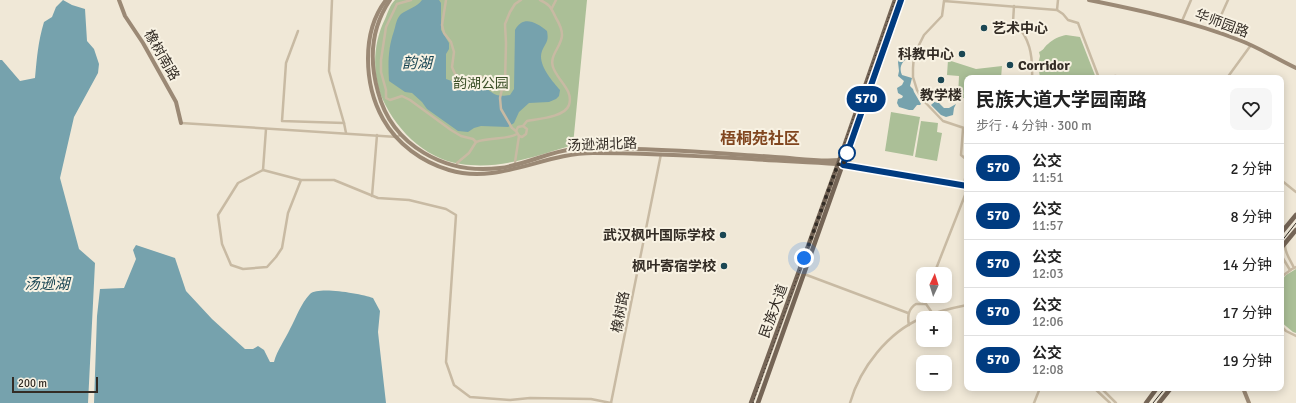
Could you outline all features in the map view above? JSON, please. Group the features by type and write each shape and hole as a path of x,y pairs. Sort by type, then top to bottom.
{"main road":[{"name":"民族大道","path":"758,403 805,274 895,0"},
{"name":"民族大道","path":"751,403 901,0"},
{"path":"1284,229 1296,215"},
{"path":"1284,244 1296,230"},
{"path":"1146,403 1155,391"},
{"path":"1159,403 1169,391"}],"street":[{"name":"橡树南路","path":"119,0 125,16 143,43 176,102 182,123"},
{"path":"332,0 329,71 346,133"},
{"name":"汤逊湖北路","path":"386,0 375,20 368,43 368,57 374,96 378,109 384,121 410,150 428,162 451,171 480,174 504,172 566,155 590,153 662,154 841,163"},
{"name":"汤逊湖北路","path":"390,0 380,17 373,43 372,58 375,83 382,106 399,136 440,162 479,170 501,168 519,164 572,149 662,149 841,163 964,185"},
{"path":"411,0 397,4 386,27 381,72 386,90 386,98 390,100 402,96 410,100 451,130 476,142"},
{"path":"446,0 442,25 444,33 451,42 454,52 452,70 459,77 464,78 479,76 500,84 505,82"},
{"path":"502,89 505,90 508,87 505,82 505,24 515,4 521,0"},
{"path":"516,131 518,127 523,126 527,121 558,115 569,106 570,98 568,92 552,65 552,59 561,40 561,28 552,8 540,0"},
{"path":"552,8 556,0"},
{"path":"1057,10 1058,0"},
{"name":"华师园路","path":"1089,0 1182,21 1214,31 1240,40 1296,68"},
{"path":"1182,21 1191,0"},
{"path":"1214,31 1228,0"},
{"path":"964,158 961,155 963,129 943,121 922,99 917,90 913,77 914,55 924,35 942,16 944,1 1057,10 1068,20 1078,23 1098,75"},
{"path":"1014,6 1013,22 1022,29 1032,54 1032,75"},
{"path":"298,31 286,63 282,121 344,123"},
{"path":"1229,75 1251,45"},
{"path":"500,84 500,88 502,89 500,98 501,109 518,135 515,162"},
{"path":"182,123 399,136"},
{"path":"457,163 469,153 476,142 484,139 518,135 522,137 526,134 527,129 523,126"},
{"path":"263,170 266,129"},
{"path":"372,196 377,135"},
{"name":"橡树路","path":"611,403 662,154"},
{"path":"301,180 288,213 282,248 276,258 267,267 243,269 231,265 222,244 218,215 238,183 263,170 301,180 334,180 378,198 416,201 446,208 456,215 446,362 454,385 470,397 510,400 530,398 591,399 611,403"},
{"path":"1284,182 1296,192"},
{"path":"937,267 964,198"},
{"path":"1284,275 1295,267 1285,248 1287,241"},
{"path":"1284,260 1290,270"},
{"path":"799,272 908,313"},
{"path":"910,325 908,313 916,304 926,304 931,311"},
{"path":"940,311 964,306"},
{"path":"850,403 853,393 864,371 876,354 898,332 916,321"},
{"path":"1284,329 1296,336"},
{"path":"1034,403 1039,391"},
{"path":"1097,391 1110,403"},
{"path":"1105,391 1116,403"},
{"path":"1244,391 1249,403"}],"green space":[{"name":"韵湖公园","path":"395,0 587,0 573,145 518,161 490,165 461,164 447,161 435,156 423,148 402,129 393,118 386,106 377,84 375,55 378,36 389,9"},
{"path":"1066,35 1080,37 1095,75 1040,75 1038,64 1040,56 1039,52 1054,39"},
{"path":"948,60 976,69 1002,66 1001,75 964,75 964,98 958,98 959,76 947,75"},
{"path":"891,112 920,117 913,156 885,151"},
{"path":"921,121 938,123 937,132 942,133 937,161 915,157"},
{"path":"1296,269 1296,333 1284,324 1284,277"}],"water":[{"name":"汤逊湖","path":"63,0 72,5 85,9 87,41 94,49 99,64 98,73 74,117 60,178 79,249 95,263 88,403 0,403 0,60 2,60 20,81 35,78 39,43 44,22 52,17 56,7"},
{"name":"韵湖","path":"422,0 439,0 441,3 441,30 449,43 449,49 446,54 446,79 481,85 500,96 510,95 514,89 515,30 518,25 526,21 534,23 547,31 547,40 541,56 543,67 560,90 559,96 549,102 529,103 519,112 514,123 508,127 481,126 468,132 458,131 427,109 412,93 405,92 389,81 390,50 397,20 401,14"},
{"path":"900,58 907,58 901,66 901,72 902,75 912,78 910,86 921,104 917,105 913,110 899,107 897,103 898,99 902,98 903,96 898,93 897,88 902,85 904,81 898,76 898,62"},
{"path":"934,102 939,103 944,108 949,108 956,104 953,115 946,117 941,115 931,105"},
{"path":"136,245 175,258 186,291 212,319 245,349 253,349 258,346 264,350 270,362 274,362 301,306 310,294 322,291 331,291 373,298 380,311 378,332 386,403 94,403 97,316 100,289 124,288 136,259 133,250"}],"tram line":[{"path":"1284,238 1296,223"},
{"path":"1153,403 1163,391"}],"railway":[{"path":"753,403 895,0"}],"bus line":[{"name":"570","path":"901,0 843,165 964,185"}],"place":[{"name":"艺术中心","path":"984,28"},
{"name":"科教中心","path":"962,54"},
{"name":"Corridor","path":"1010,65"},
{"name":"教学楼","path":"941,80"},
{"name":"武汉枫叶国际学校","path":"723,235"},
{"name":"枫叶寄宿学校","path":"724,266"}],"district":[{"name":"梧桐苑社区","path":"760,138"}],"route":[{"path":"804,258 838,164 843,165 849,148 847,153"}]}
